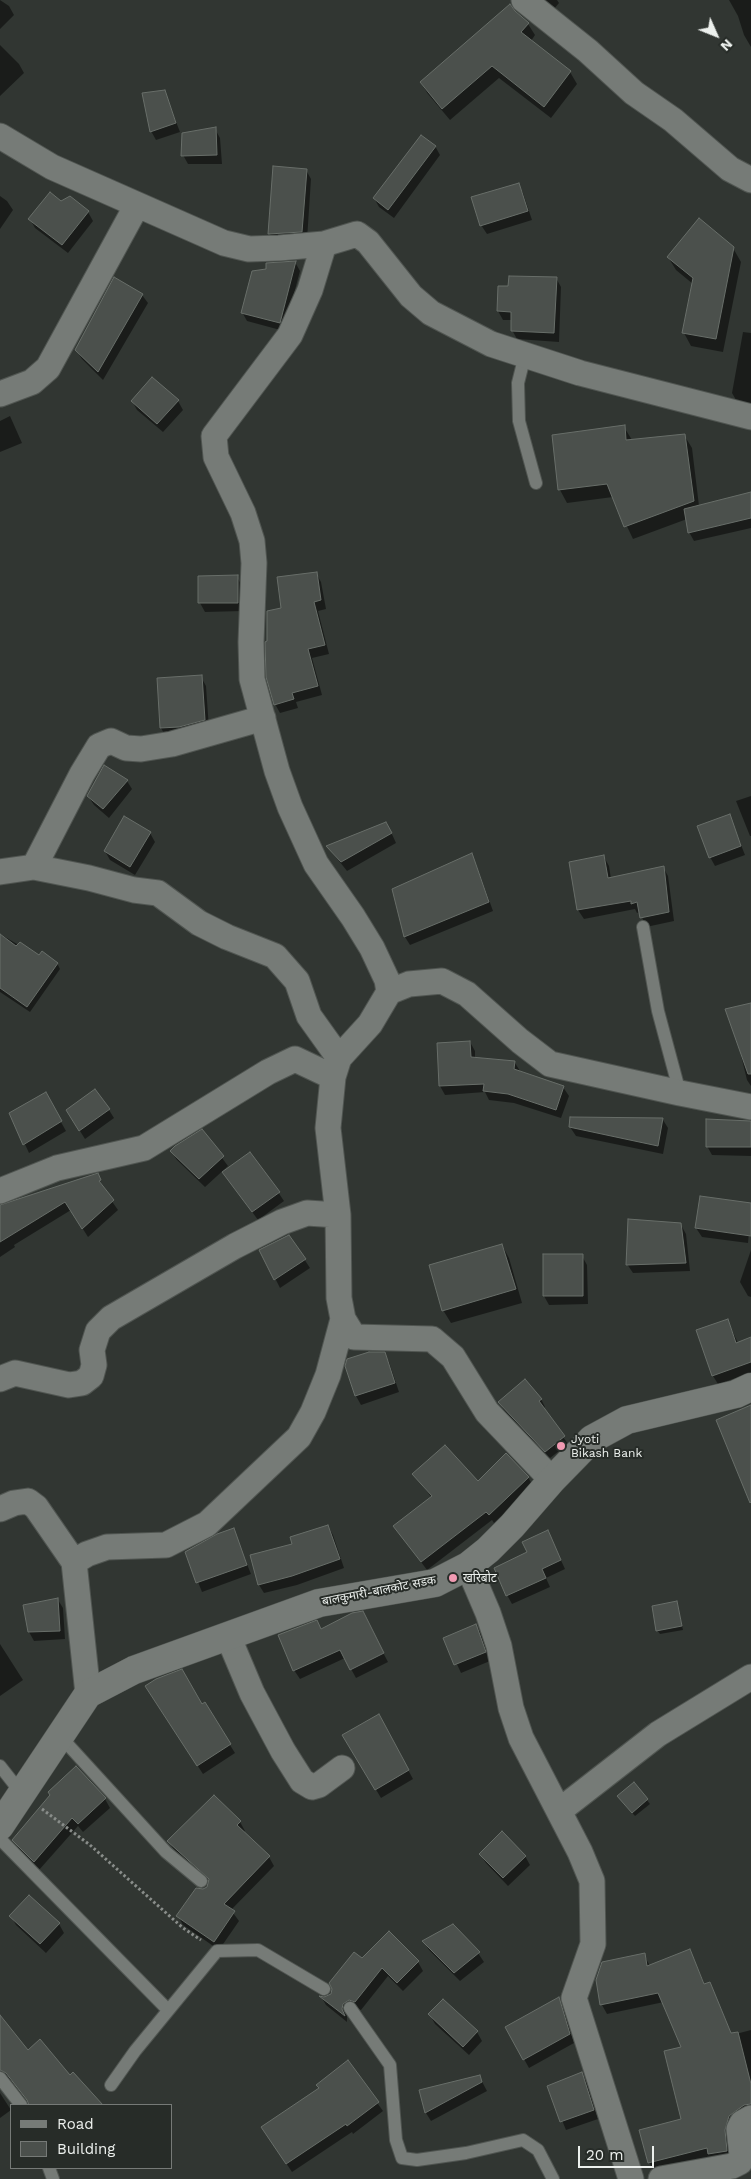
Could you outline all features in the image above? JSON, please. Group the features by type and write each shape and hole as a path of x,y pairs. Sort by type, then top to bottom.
{"street":[{"path":"524,0 588,51 634,93 673,120 730,169 751,180"},
{"path":"0,136 52,167 224,243 249,249 278,248 324,244 357,234 368,242 411,296 431,313 491,344 580,373 750,418"},
{"path":"0,394 32,382 48,368 137,205"},
{"path":"324,244 310,290 290,335 214,436 216,457 243,513 252,541 254,563 251,642 252,680 277,771 290,807 316,864 372,948 387,980 388,992 370,1024 336,1068 328,1128 338,1215 339,1298 343,1319 354,1337 432,1339 453,1357 487,1412 552,1480"},
{"path":"34,867 98,746 112,741 126,748 141,749 164,745 263,718"},
{"path":"0,872 34,867 89,878 134,890 158,893 199,923 227,938 275,956 297,981 309,1016 336,1068"},
{"path":"388,992 409,984 442,981 468,994 520,1042 550,1064 751,1107"},
{"path":"0,1191 57,1168 144,1148 268,1072 295,1059 336,1068"},
{"path":"0,1379 15,1373 69,1385 82,1383 91,1376 94,1365 92,1350 98,1331 111,1318 235,1246 282,1222 307,1213 338,1215"},
{"path":"74,1562 87,1554 108,1547 166,1545 207,1524 299,1437 313,1412 328,1375 343,1319"},
{"name":"बालकुमारी-बालकोट सडक","path":"0,1826 88,1694 134,1670 319,1603 435,1583 468,1566 512,1526 552,1480 592,1440 627,1420 736,1394 751,1388"},
{"path":"0,1509 14,1503 28,1501 36,1507 74,1562 88,1694"},
{"path":"468,1566 488,1612 499,1646 511,1708 521,1738 559,1811 592,1881 593,1944 574,1998 631,2179"},
{"path":"228,1636 252,1693 283,1751 302,1781 312,1787 319,1785 342,1768"},
{"path":"559,1811 658,1734 751,1677"},
{"path":"661,2179 732,2166 740,2162 742,2155 739,2128 742,2123 751,2118"}],"lane":[{"path":"525,355 518,383 519,420 536,483"},
{"path":"644,927 658,1011 680,1093"},
{"path":"60,1736 160,1845 201,1881"},
{"path":"0,1766 22,1794"},
{"path":"0,1839 168,2010"},
{"path":"111,2085 168,2010 217,1951 258,1950 324,1989"},
{"path":"350,2008 390,2065 396,2140 402,2158 427,2159 466,2153 523,2140 538,2150 553,2179"},
{"path":"0,2078 20,2104"}],"path":[{"path":"22,1794 90,1845 183,1928 217,1951"}],"building":[{"path":"510,4 529,23 521,32 571,71 544,107 492,66 442,109 420,82"},
{"path":"165,90 176,123 150,132 142,93"},
{"path":"216,127 217,155 181,156 182,133"},
{"path":"421,135 436,146 388,210 373,198"},
{"path":"273,166 307,169 302,232 268,234"},
{"path":"519,183 528,211 480,226 471,197"},
{"path":"50,192 61,201 70,196 89,211 62,245 28,219"},
{"path":"699,218 734,247 716,339 682,333 693,278 667,257"},
{"path":"296,261 280,323 241,313 252,271 266,269 266,263"},
{"path":"509,276 557,277 554,333 511,331 511,312 497,311 498,286 508,286"},
{"path":"114,277 143,294 98,372 75,350"},
{"path":"152,377 179,400 157,424 131,401"},
{"path":"625,425 626,440 685,434 694,501 624,527 607,484 558,490 552,435"},
{"path":"751,492 751,518 688,533 684,509"},
{"path":"317,572 321,600 314,602 325,645 308,649 318,686 292,693 294,699 274,705 266,677 265,642 267,641 267,611 281,608 277,577"},
{"path":"238,575 238,603 198,603 198,576"},
{"path":"202,675 205,720 179,727 160,728 157,678"},
{"path":"104,765 128,780 103,809 87,796"},
{"path":"730,814 741,846 709,858 697,826"},
{"path":"124,816 151,832 130,867 104,851"},
{"path":"386,822 392,833 341,862 326,846"},
{"path":"472,853 489,902 404,937 392,889"},
{"path":"604,855 608,878 664,866 669,912 640,918 637,902 631,904 631,901 577,910 569,862"},
{"path":"0,934 16,946 20,942 39,955 42,951 58,963 27,1007 0,988"},
{"path":"751,1003 751,1074 748,1074 725,1009"},
{"path":"470,1041 471,1057 515,1061 514,1069 564,1086 556,1110 508,1094 483,1091 484,1084 439,1086 437,1043"},
{"path":"95,1089 110,1109 79,1131 66,1110"},
{"path":"46,1092 62,1121 23,1145 9,1113"},
{"path":"570,1117 663,1118 658,1146 569,1127"},
{"path":"706,1119 751,1121 751,1147 706,1147"},
{"path":"202,1129 224,1156 199,1179 170,1151"},
{"path":"250,1152 280,1192 252,1212 222,1172"},
{"path":"98,1173 101,1180 99,1181 114,1200 82,1229 65,1202 0,1242 0,1205"},
{"path":"700,1196 751,1203 751,1236 695,1228"},
{"path":"628,1219 681,1223 686,1263 626,1265"},
{"path":"289,1235 306,1259 274,1280 259,1250"},
{"path":"502,1244 516,1289 442,1311 429,1265"},
{"path":"543,1254 583,1254 583,1296 543,1296"},
{"path":"728,1319 736,1343 751,1337 751,1362 712,1376 696,1330"},
{"path":"369,1352 385,1352 395,1383 355,1396 345,1366 347,1359"},
{"path":"525,1379 542,1399 539,1401 565,1436 545,1452 498,1402"},
{"path":"751,1405 751,1502 750,1503 716,1420"},
{"path":"445,1445 478,1481 506,1453 529,1477 489,1515 486,1512 421,1562 393,1526 432,1496 412,1474"},
{"path":"328,1525 340,1559 292,1576 258,1585 250,1555 292,1544 290,1537"},
{"path":"234,1528 247,1565 196,1583 185,1552 217,1534"},
{"path":"548,1530 561,1560 542,1569 546,1578 506,1596 494,1568 527,1552 522,1542"},
{"path":"58,1598 60,1631 28,1632 23,1605"},
{"path":"677,1601 682,1626 656,1631 652,1606"},
{"path":"363,1611 384,1653 350,1670 340,1650 293,1671 278,1635 317,1620 321,1629 352,1613"},
{"path":"476,1624 486,1652 454,1665 443,1638"},
{"path":"182,1669 202,1704 205,1702 231,1744 197,1766 145,1686 156,1679"},
{"path":"379,1714 409,1770 375,1790 342,1735"},
{"path":"76,1766 106,1798 78,1824 72,1818 34,1862 12,1840 50,1795 48,1792"},
{"path":"634,1782 648,1799 632,1813 617,1796"},
{"path":"214,1795 241,1821 237,1825 270,1856 224,1904 235,1911 214,1942 176,1916 196,1888 203,1889 207,1887 209,1879 167,1841"},
{"path":"502,1831 526,1856 503,1878 479,1854"},
{"path":"29,1895 60,1923 40,1944 9,1916"},
{"path":"453,1924 480,1952 454,1973 422,1941"},
{"path":"389,1931 419,1961 397,1983 382,1968 355,2002 349,2000 343,2004 342,2009 345,2016 319,1996 324,1997 331,1994 332,1989 329,1983 354,1952 362,1958"},
{"path":"690,1949 704,1984 710,1982 731,2033 738,2032 751,2084 751,2104 744,2105 729,2116 725,2130 727,2151 708,2154 707,2148 648,2163 639,2130 681,2119 664,2051 681,2047 658,1993 600,2005 596,1980 602,1962 645,1953 647,1966"},
{"path":"559,1997 570,2034 523,2060 505,2027"},
{"path":"443,1999 478,2031 463,2047 428,2014"},
{"path":"0,2015 28,2050 40,2039 70,2075 73,2072 102,2104 29,2104 6,2073 0,2070"},
{"path":"348,2060 379,2102 347,2126 346,2124 286,2164 261,2127 319,2088 316,2085"},
{"path":"582,2072 594,2110 560,2122 547,2086"},
{"path":"480,2075 482,2082 425,2113 419,2090"}],"place":[{"name":"Jyoti Bikash Bank","path":"561,1446"},
{"name":"खरिबोट","path":"453,1578"}]}
